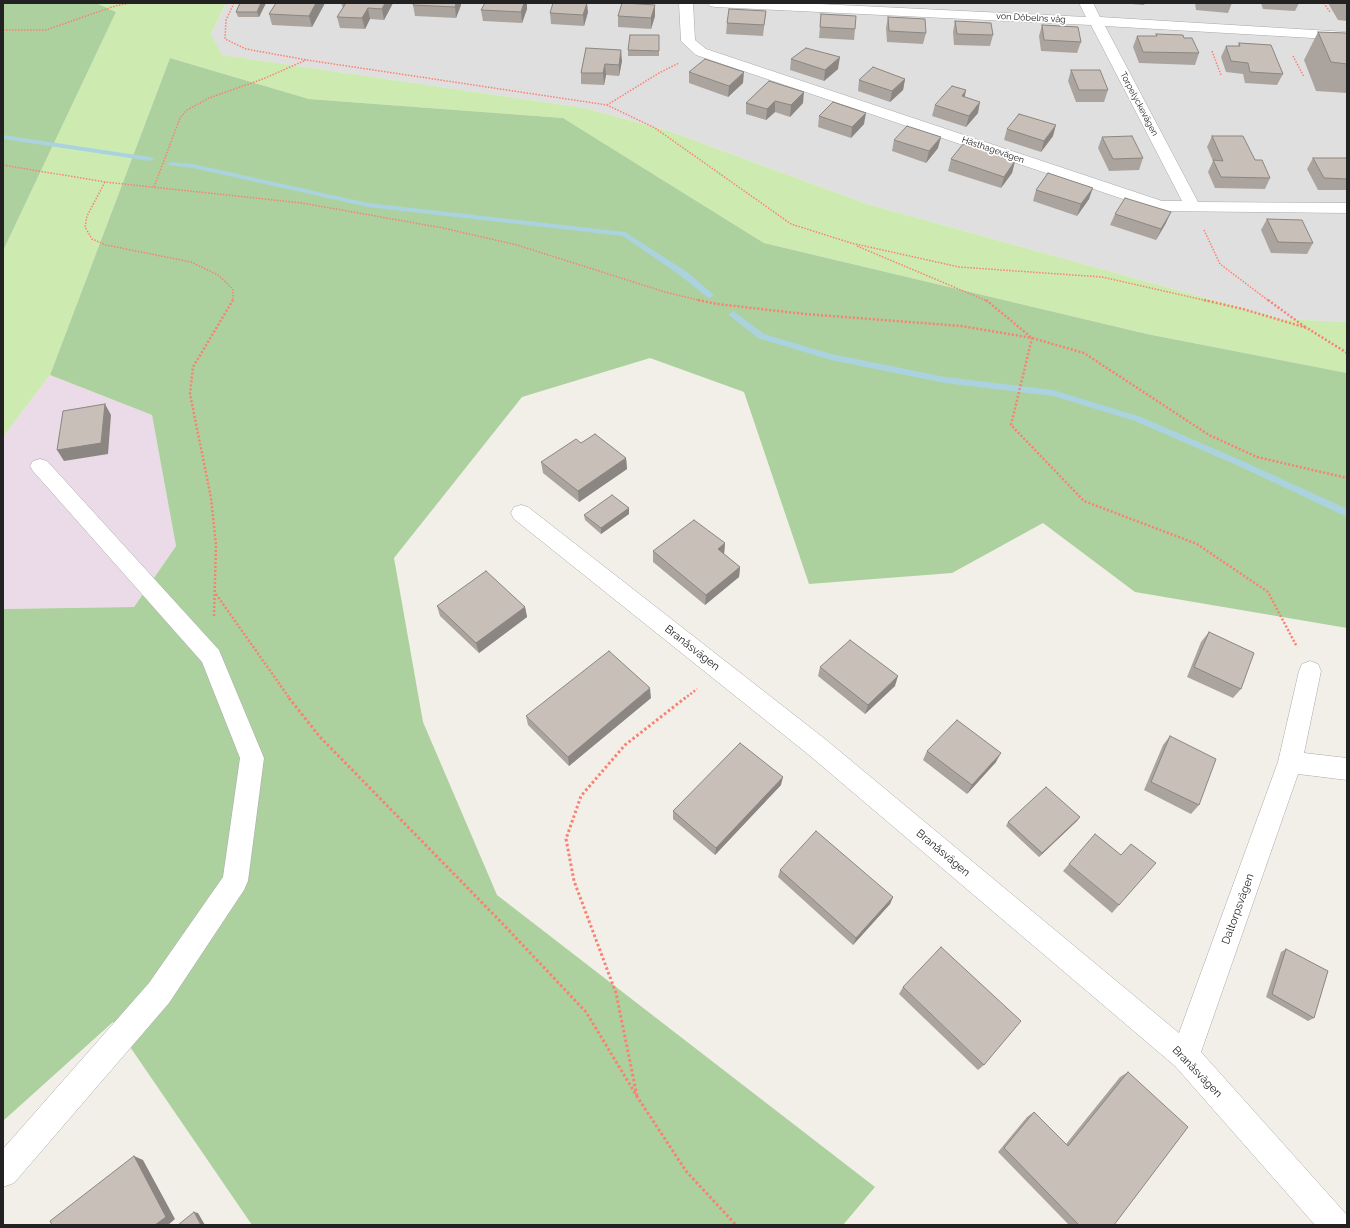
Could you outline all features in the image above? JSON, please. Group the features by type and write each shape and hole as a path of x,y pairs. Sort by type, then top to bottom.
{"street":[{"name":"Hästhagevägen","path":"686,3 688,41 701,52 1161,206 1347,208"},
{"name":"von Döbelns väg","path":"715,3 887,7 1347,36"},
{"name":"Torpelyckevägen","path":"1086,3 1192,206"},
{"path":"3,1172 159,993 235,881 252,758 211,657 40,466"},
{"name":"Branåsvägen","path":"521,513 817,747 1185,1056 1335,1225"},
{"name":"Daltorpsvägen","path":"1185,1056 1290,762 1310,671"},
{"path":"1290,762 1347,769"}],"path":[{"path":"3,30 46,30 115,6 130,3"},
{"path":"234,3 226,20 225,38 246,49 307,60 607,105 655,128 791,224 851,244 984,298 1032,338"},
{"path":"607,105 659,73 701,52"},
{"path":"154,187 180,118 187,110 209,98 263,79 307,60"},
{"path":"3,165 105,182 302,203 354,211 443,228 517,245 665,292 717,304 805,314 961,326 1032,338 1084,353 1209,435 1257,456 1347,478"},
{"path":"105,182 87,216 85,227 92,239 106,245 191,262 218,275 233,290 233,300 194,367 190,394 211,498 216,545 216,594 211,657"},
{"path":"1192,206 1220,264 1307,328 1347,353"},
{"path":"851,244 959,267 1102,277 1243,309 1307,328"},
{"path":"1032,338 1011,426 1084,502 1197,544 1268,592 1310,671"},
{"path":"216,594 280,686 320,737 495,915 586,1012 638,1098 686,1171 736,1225"},
{"path":"638,1098 616,993 574,881 566,838 581,796 625,745 720,671"}],"shaded area":[{"path":"226,3 1347,3 1347,322 1282,319 867,204 669,131 585,108 221,55 211,34"},
{"path":"50,375 152,415 176,546 134,607 3,609 3,437"}],"green space":[{"path":"3,3 96,3 116,12 3,251"},
{"path":"96,3 226,3 211,34 222,55 585,108 669,131 867,204 1282,319 1347,322 1347,373 1147,334 764,243 563,118 309,99 170,58 50,375 3,437 3,251 116,12"},
{"path":"170,58 309,99 563,118 764,243 1147,334 1347,373 1347,628 1135,592 1043,523 952,573 809,584 744,392 650,358 522,397 394,558 423,722 497,895 875,1187 843,1225 252,1225 113,1022 3,1121 3,609 134,607 176,546 152,415 50,375"}],"building":[{"path":"240,3 261,3 257,12 236,12"},
{"path":"276,3 316,3 309,16 269,14"},
{"path":"346,3 385,3 382,9 368,8 362,18 337,17"},
{"path":"414,3 456,3 455,7 413,5"},
{"path":"485,3 524,3 521,12 481,10"},
{"path":"553,3 587,3 583,15 550,13"},
{"path":"622,3 655,5 651,18 618,16"},
{"path":"729,9 766,11 764,25 727,23"},
{"path":"821,14 856,16 855,29 820,27"},
{"path":"888,17 925,19 926,33 889,31"},
{"path":"955,21 991,23 993,35 957,34"},
{"path":"1042,25 1078,27 1081,42 1044,40"},
{"path":"1318,32 1347,33 1347,64 1331,62"},
{"path":"1156,34 1183,35 1184,38 1192,38 1199,53 1143,52 1137,36 1157,36"},
{"path":"630,35 659,35 659,51 628,50"},
{"path":"1239,43 1271,45 1283,74 1250,72 1248,63 1231,61 1226,46 1240,46"},
{"path":"586,48 621,50 619,65 605,64 603,73 581,73"},
{"path":"806,48 840,57 825,70 791,59"},
{"path":"705,59 744,72 729,86 689,72"},
{"path":"873,67 905,79 892,91 859,80"},
{"path":"1071,70 1100,70 1108,90 1079,90"},
{"path":"769,81 804,92 791,105 775,101 767,109 746,103"},
{"path":"952,86 966,90 962,96 980,102 969,116 935,105"},
{"path":"833,102 866,113 852,127 819,116"},
{"path":"1019,114 1056,125 1044,141 1007,129"},
{"path":"907,126 941,137 929,151 894,140"},
{"path":"1132,136 1143,158 1113,159 1102,137"},
{"path":"1212,136 1243,136 1255,160 1262,160 1270,178 1221,177 1213,160 1223,161"},
{"path":"963,144 1015,161 1004,177 951,159"},
{"path":"1313,158 1347,158 1347,179 1324,178"},
{"path":"1048,173 1093,188 1081,204 1036,190"},
{"path":"1125,198 1171,212 1161,229 1115,214"},
{"path":"1267,219 1302,220 1313,243 1278,242"},
{"path":"105,404 101,443 57,450 63,411"},
{"path":"595,434 626,458 578,491 541,462 576,439 581,443"},
{"path":"612,495 629,508 601,528 584,515"},
{"path":"694,520 725,543 718,549 740,567 706,595 653,551"},
{"path":"486,571 525,607 476,643 437,606"},
{"path":"1209,632 1254,653 1241,689 1194,667"},
{"path":"850,640 898,676 868,705 820,667"},
{"path":"609,651 650,688 568,757 526,716"},
{"path":"957,720 1001,753 972,785 927,751"},
{"path":"1170,736 1216,759 1199,805 1151,782"},
{"path":"740,743 783,777 716,848 673,811"},
{"path":"1046,787 1080,817 1042,853 1008,822"},
{"path":"816,831 893,897 856,938 780,870"},
{"path":"1095,834 1121,855 1131,844 1156,863 1119,905 1069,864"},
{"path":"941,947 1021,1021 984,1065 903,987"},
{"path":"1286,949 1328,971 1314,1018 1272,994"},
{"path":"1128,1072 1188,1127 1114,1225 1079,1225 1004,1148 1034,1112 1068,1146"},
{"path":"134,1156 166,1217 155,1225 52,1225 50,1221"},
{"path":"194,1212 201,1225 178,1225"}],"waterway":[{"path":"3,137 150,159"},
{"path":"171,164 193,166 368,205 625,234 684,274 710,295"},
{"path":"733,314 761,336 831,357 945,380 1053,393 1138,419 1244,465 1347,513"}]}
